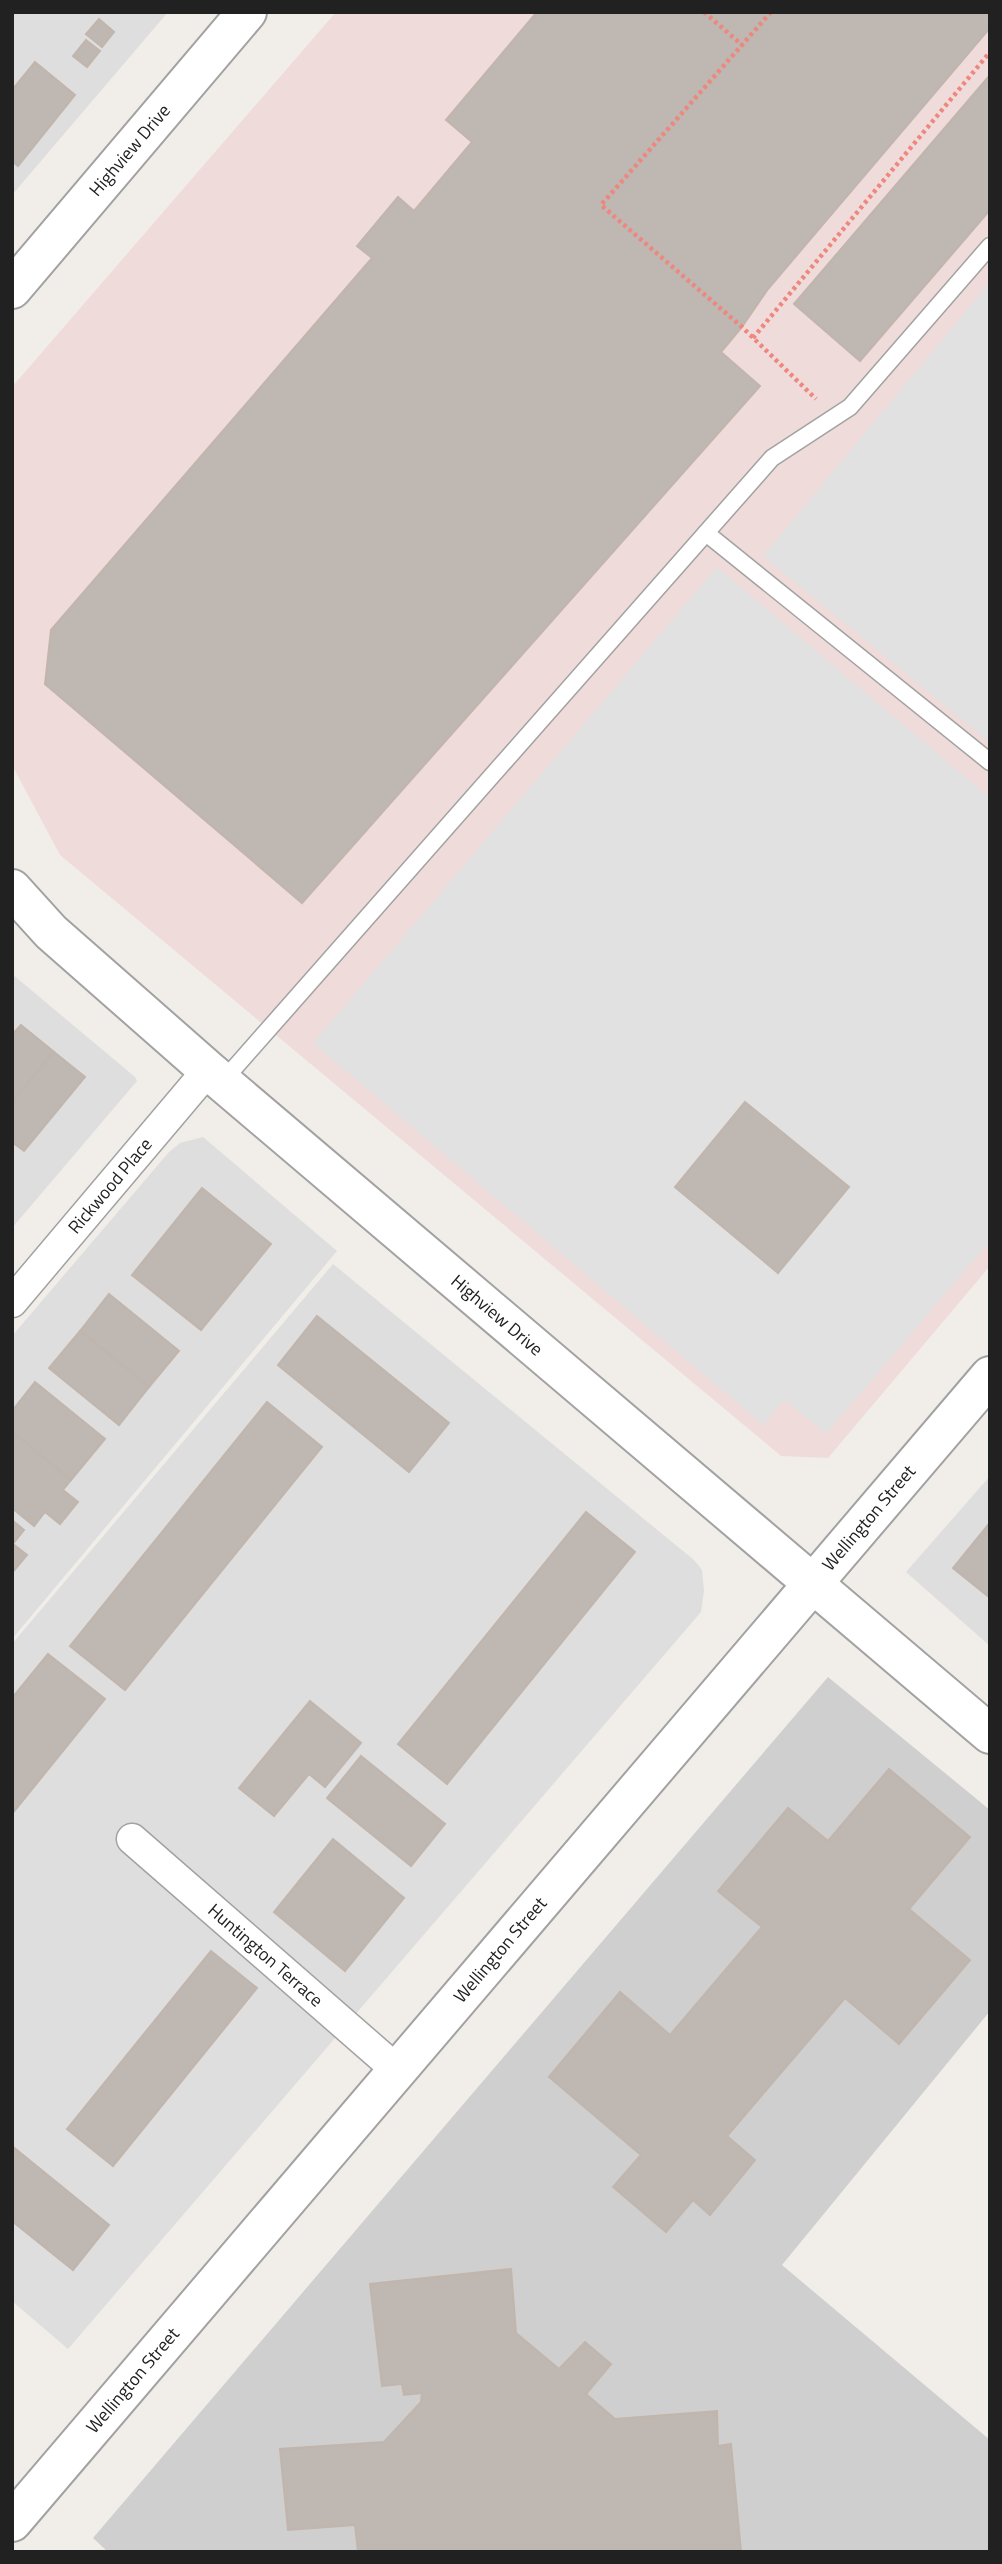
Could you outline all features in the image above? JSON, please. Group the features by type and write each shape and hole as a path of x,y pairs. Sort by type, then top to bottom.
{"street":[{"name":"Highview Drive","path":"16,278 247,12"},
{"name":"Highview Drive","path":"12,889 51,932 215,1076 990,1734"},
{"name":"Rickwood Place","path":"12,1302 215,1076"},
{"name":"Wellington Street","path":"12,2522 990,1376"},
{"name":"Huntington Terrace","path":"132,1839 398,2071"}],"lane":[{"path":"215,1076 772,458 850,407 990,246"},
{"path":"706,533 990,762"}],"path":[{"path":"704,12 742,45"},
{"path":"771,12 601,205 753,338 834,416"},
{"path":"753,338 990,52"}],"shaded area":[{"path":"12,12 168,12 12,195"},
{"path":"336,12 990,12 990,1266 828,1458 781,1456 60,855 12,765 12,387"},
{"path":"990,282 990,743 763,556"},
{"path":"717,567 990,798 990,1241 826,1434 785,1400 763,1425 313,1043"},
{"path":"12,974 137,1081 12,1228"},
{"path":"203,1137 337,1251 12,1639 12,1336 169,1152 180,1143"},
{"path":"333,1264 694,1560 702,1570 704,1591 701,1612 68,2349 12,2301 12,1644"},
{"path":"990,1476 990,1646 906,1572"},
{"path":"828,1677 990,1810 990,2011 782,2265 990,2440 990,2552 108,2552 93,2538"}],"building":[{"path":"537,12 990,12 990,28 768,289 721,352 760,386 302,903 45,684 51,630 372,258 357,246 398,197 414,211 472,142 446,120"},
{"path":"99,19 114,32 102,47 86,34"},
{"path":"86,40 100,51 87,67 73,56"},
{"path":"35,62 75,95 18,166 12,161 12,90"},
{"path":"990,75 990,210 860,361 794,304"},
{"path":"21,1025 54,1052 12,1102 12,1035"},
{"path":"54,1052 85,1077 24,1151 12,1142 12,1102"},
{"path":"745,1102 849,1187 778,1273 675,1187"},
{"path":"202,1188 271,1244 201,1330 132,1275"},
{"path":"109,1294 179,1351 149,1387 80,1331"},
{"path":"317,1316 449,1423 409,1472 278,1365"},
{"path":"80,1331 149,1387 119,1425 49,1368"},
{"path":"35,1382 105,1439 71,1480 12,1432 12,1411"},
{"path":"267,1402 322,1447 125,1690 70,1646"},
{"path":"12,1432 71,1480 63,1490 78,1502 60,1524 45,1512 34,1526 12,1508"},
{"path":"586,1512 635,1552 447,1784 398,1744"},
{"path":"12,1520 24,1530 13,1544 27,1555 12,1573"},
{"path":"988,1525 990,1526 990,1598 953,1568"},
{"path":"48,1654 105,1699 12,1814 12,1698"},
{"path":"310,1701 361,1743 325,1787 309,1774 274,1816 239,1788"},
{"path":"361,1756 445,1824 411,1866 327,1798"},
{"path":"889,1769 970,1837 909,1909 970,1960 899,2044 845,1998 727,2136 755,2160 710,2215 693,2200 666,2232 613,2187 641,2155 549,2077 620,1992 670,2035 762,1927 718,1891 788,1808 828,1841"},
{"path":"333,1839 404,1898 345,1971 274,1912"},
{"path":"211,1951 257,1988 113,2166 67,2129"},
{"path":"12,2146 109,2225 73,2270 12,2221"},
{"path":"511,2269 516,2333 559,2369 585,2342 611,2364 586,2394 615,2419 717,2411 718,2446 731,2444 741,2552 358,2552 355,2525 288,2530 280,2449 384,2442 421,2402 422,2393 404,2395 402,2384 382,2386 370,2284"}]}
